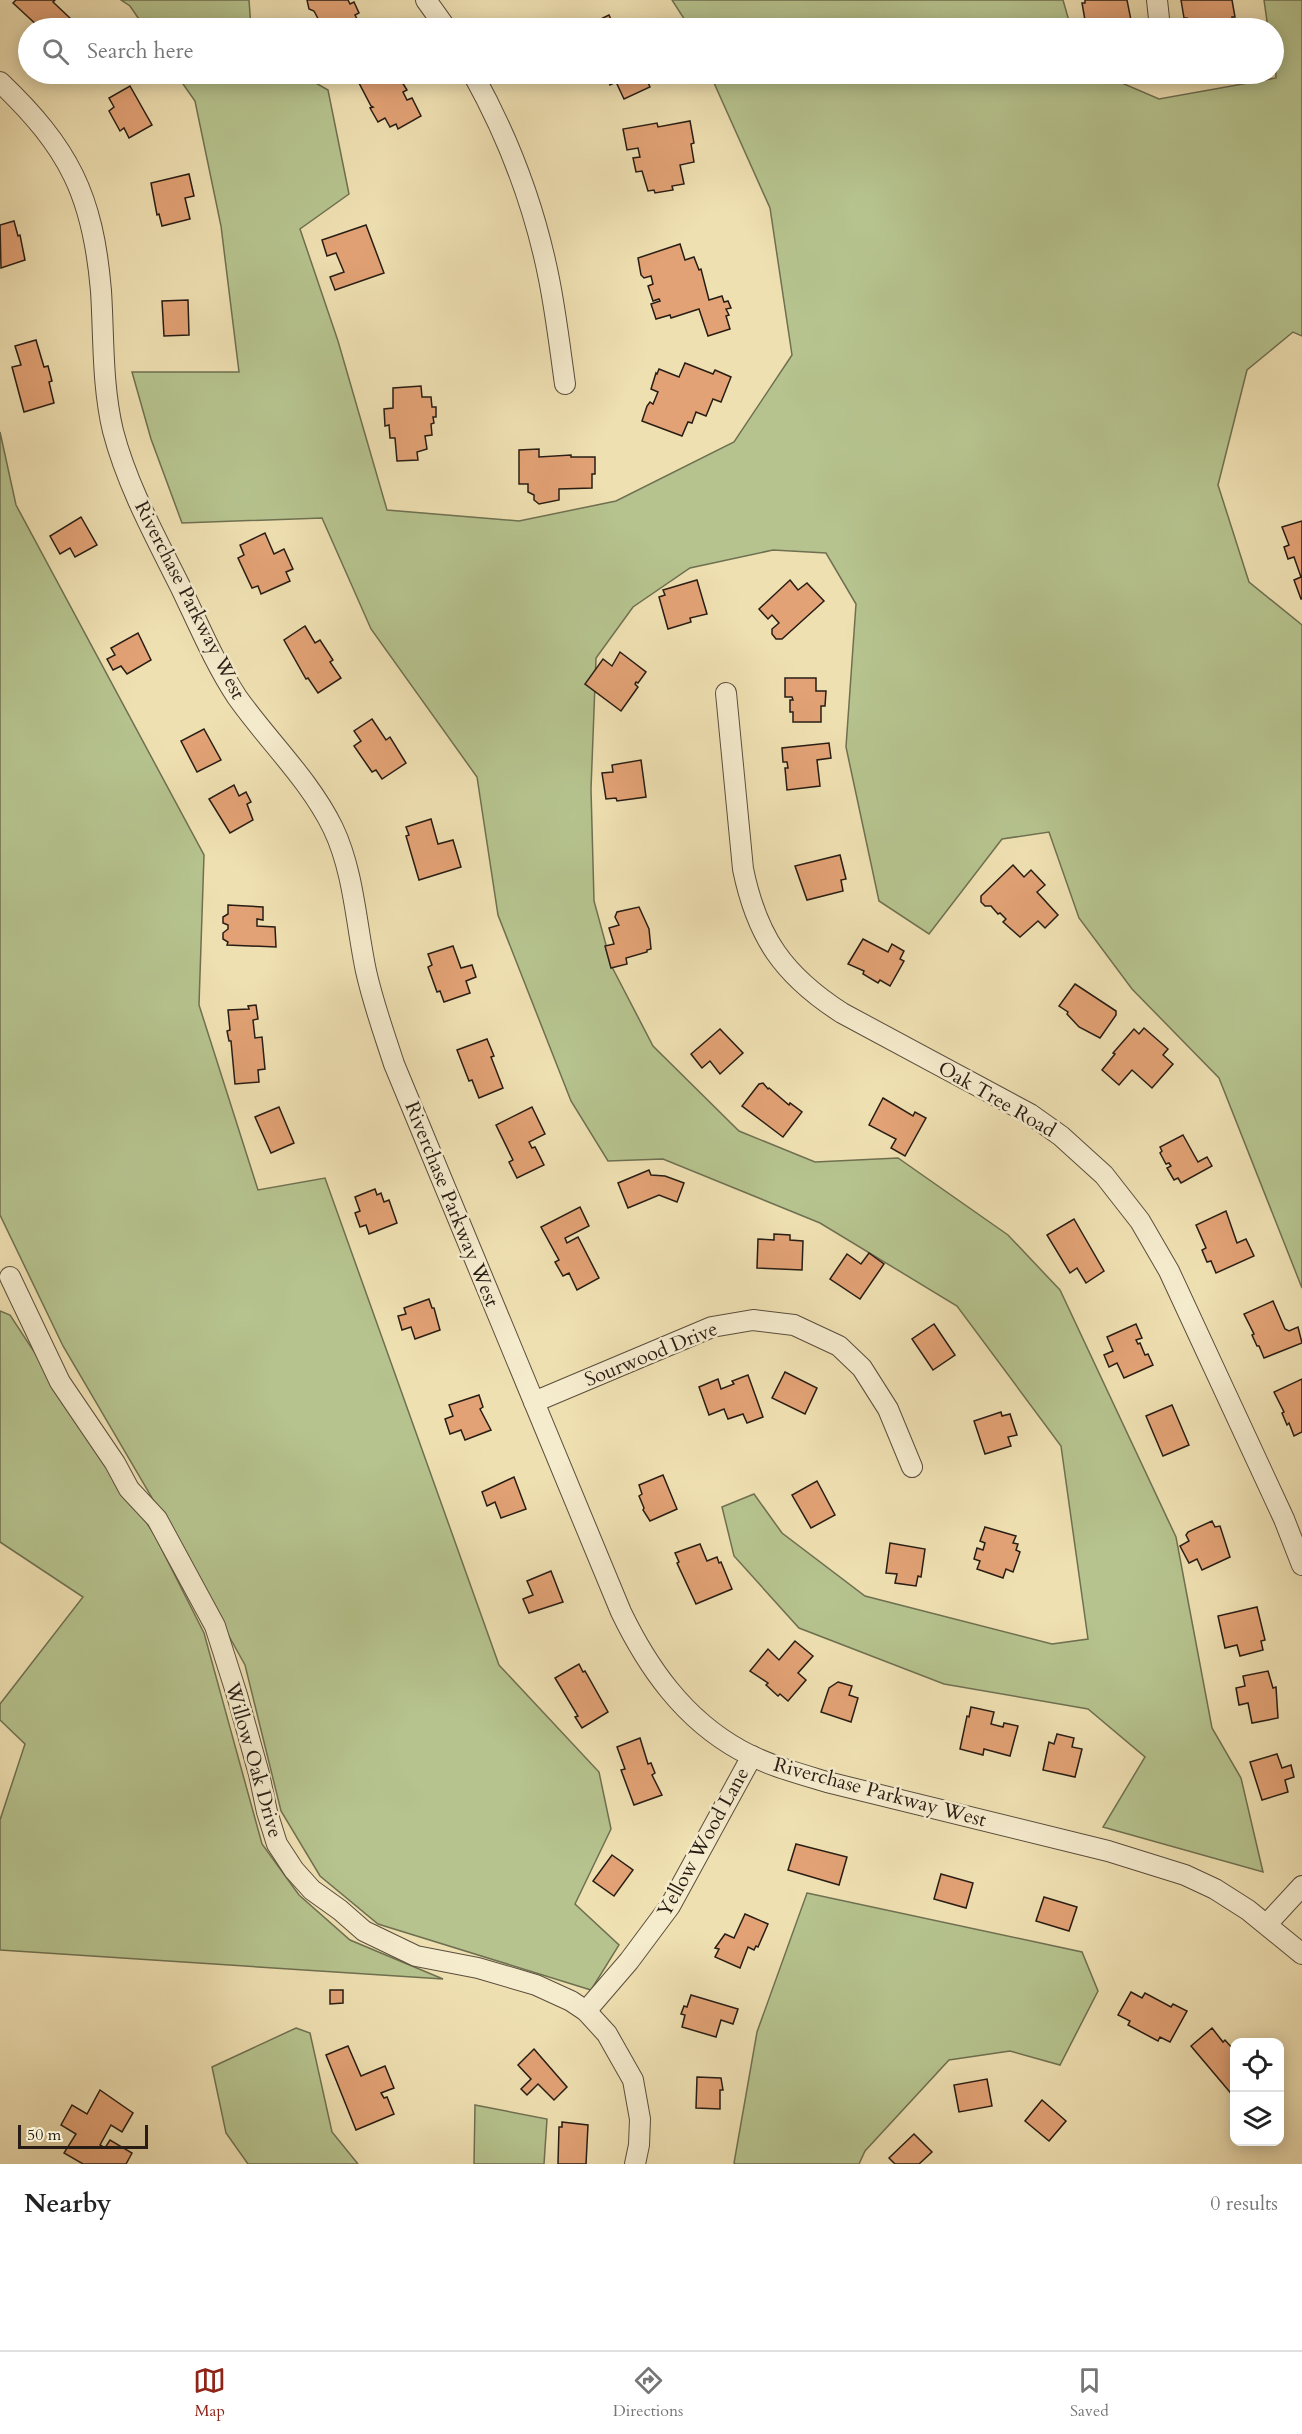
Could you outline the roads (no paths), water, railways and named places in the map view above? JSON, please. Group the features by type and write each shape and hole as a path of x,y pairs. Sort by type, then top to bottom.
{"street":[{"path":"426,0 439,18"},
{"path":"1157,0 1159,18"},
{"name":"Riverchase Parkway West","path":"0,82 32,112 53,139 77,182 89,213 95,241 101,291 106,386 119,451 144,512 229,683 248,712 303,781 334,831 346,864 373,998 394,1064 621,1612 639,1649 662,1683 706,1727 752,1755 787,1770 1148,1862 1185,1875 1215,1889 1267,1924 1302,1954"},
{"path":"477,84 512,157 533,218 549,278 565,384"},
{"name":"Oak Tree Road","path":"726,693 743,869 748,895 756,916 776,955 805,986 833,1008 1030,1114 1061,1136 1104,1175 1140,1221 1170,1271 1284,1519 1302,1565"},
{"name":"Willow Oak Drive","path":"10,1277 60,1382 115,1463 129,1489 157,1518 214,1626 237,1695 277,1844 294,1870 312,1890 364,1931 416,1956 454,1962 536,1985 571,2001 586,2011 607,2034 633,2080 640,2120 639,2145 635,2164"},
{"name":"Sourwood Drive","path":"534,1402 712,1327 753,1320 794,1325 838,1346 862,1368 888,1409 912,1467"},
{"name":"Yellow Wood Lane","path":"586,2011 629,1961 670,1906 752,1755"},
{"path":"1267,1924 1302,1886"}]}
